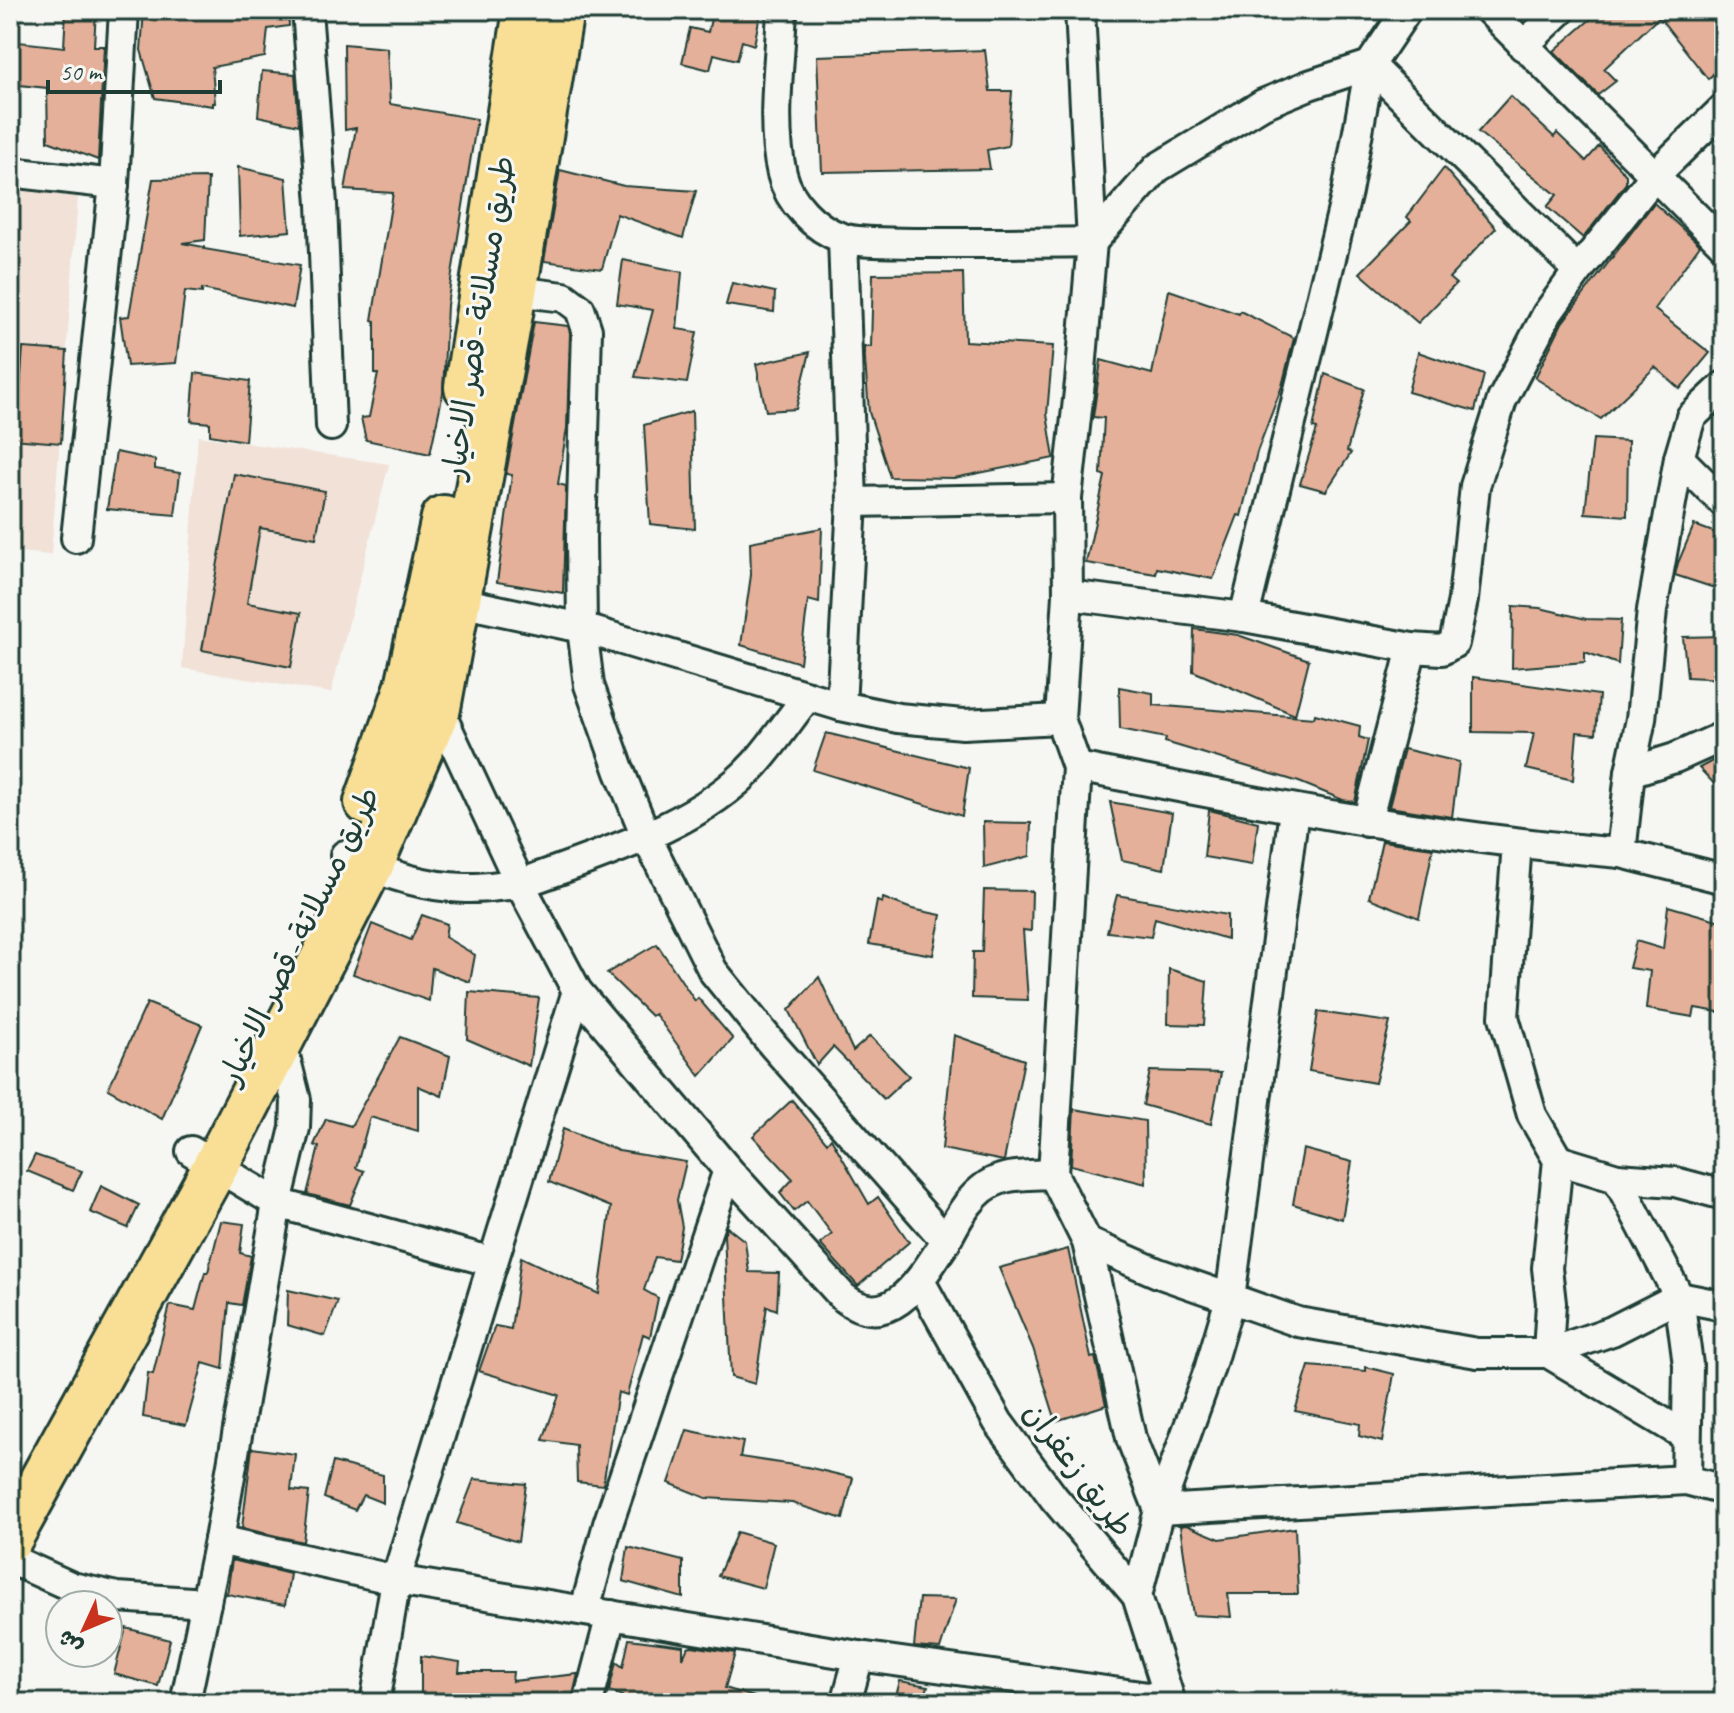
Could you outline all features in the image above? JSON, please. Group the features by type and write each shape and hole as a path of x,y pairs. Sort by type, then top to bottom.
{"main road":[{"name":"طريق مسلاتة -قصر الاخيار","path":"10,1486 203,1159 358,861 381,769 408,686 443,598 453,477 498,289 526,10"},
{"path":"498,289 561,10"},
{"path":"10,1538 203,1159 281,1040 358,861 438,708 443,598"}],"street":[{"path":"76,538 114,184 124,10"},
{"path":"307,10 322,204 331,426"},
{"path":"782,10 777,140 783,176 795,203 814,221 843,238 895,242 1092,242 1157,168 1263,104 1370,65"},
{"path":"1080,10 1092,242 1067,498 1068,595 1060,719 1077,767 1053,1174 1087,1242 1131,1438 1159,1510"},
{"path":"1244,617 1347,192 1370,65 1407,10"},
{"path":"1489,10 1724,245"},
{"path":"1523,46 1561,10"},
{"path":"1370,65 1578,271"},
{"path":"1068,595 1244,617 1412,648 1442,650 1454,643 1463,600 1475,486 1502,400 1547,314 1578,271 1655,175 1724,108"},
{"path":"10,172 114,184"},
{"path":"841,706 852,502 843,238"},
{"path":"498,289 564,297 580,309 587,330 582,628 589,685 646,836 713,971 773,1045 946,1241"},
{"path":"1621,853 1630,772 1641,719 1652,610 1679,458 1691,417 1724,386"},
{"path":"1679,458 1724,503"},
{"path":"852,502 1067,498"},
{"path":"443,598 582,628 841,706 898,718 963,724 1060,719"},
{"path":"1367,822 1412,648"},
{"path":"358,861 419,882 465,888 520,884 646,836 715,799 754,765 808,696"},
{"path":"438,708 520,884 577,991 728,1170 843,1297 856,1307 871,1311 890,1308 920,1281 958,1217 976,1194 1000,1179 1053,1174"},
{"path":"1630,772 1675,758 1724,736"},
{"path":"1077,767 1367,822 1517,843 1621,853 1724,879"},
{"path":"1137,1596 1159,1510 1209,1370 1230,1299 1294,810"},
{"path":"1517,843 1504,1017 1532,1115 1558,1160 1547,1268 1551,1303 1548,1353"},
{"path":"375,1703 396,1580 577,991"},
{"path":"185,1703 219,1540 277,1203 295,1128 296,1100 281,1040"},
{"path":"203,1159 277,1203 493,1262"},
{"path":"1558,1160 1617,1178 1675,1182 1724,1195"},
{"path":"588,1703 608,1524 728,1170"},
{"path":"1617,1178 1679,1297 1688,1365 1686,1480"},
{"path":"1087,1242 1158,1273 1298,1322 1477,1353 1548,1353 1612,1331 1679,1297 1724,1306"},
{"name":"طريق زعفران","path":"920,1281 998,1422 1054,1498 1137,1596 1170,1701"},
{"path":"1548,1353 1686,1436"},
{"path":"1159,1510 1686,1480 1724,1490"},
{"path":"219,1540 396,1580 859,1656 1170,1701"},
{"path":"10,1559 72,1587 117,1597 206,1603"},
{"path":"846,1703 859,1656"}],"shaded area":[{"path":"10,188 78,197 51,555 10,551"},
{"path":"198,436 389,464 331,693 182,668"}],"building":[{"path":"66,10 96,10 94,46 104,46 98,160 48,141 47,88 10,84 10,41 64,47"},
{"path":"144,10 288,10 289,26 268,29 265,57 212,67 213,106 155,98 141,50"},
{"path":"713,10 760,15 754,45 742,41 737,60 714,54 710,70 682,63 690,28 708,32"},
{"path":"1601,10 1712,10 1724,29 1724,64 1708,79 1659,17 1604,69 1616,81 1598,95 1554,51"},
{"path":"344,44 387,48 390,104 477,119 447,305 443,393 430,454 366,440 361,418 369,417 378,374 375,374 375,321 372,320 393,193 345,190 356,128 345,130"},
{"path":"985,50 990,91 1012,91 1008,146 987,150 990,169 822,172 817,56"},
{"path":"262,71 295,74 299,125 258,116"},
{"path":"1510,96 1554,137 1557,133 1586,161 1599,146 1626,175 1626,183 1583,238 1547,207 1557,195 1478,132"},
{"path":"238,167 286,178 290,231 240,236"},
{"path":"1444,168 1496,228 1449,278 1456,284 1418,323 1360,273 1411,221 1407,217"},
{"path":"560,170 624,186 696,191 683,238 617,214 602,269 544,261"},
{"path":"208,178 205,240 182,243 300,265 293,308 202,289 202,293 185,291 176,363 127,366 120,317 129,316 153,179"},
{"path":"1654,203 1700,245 1654,309 1710,353 1680,389 1655,367 1601,419 1535,378 1562,323"},
{"path":"623,260 682,272 677,329 697,332 687,383 635,377 653,310 617,304"},
{"path":"963,273 965,341 1053,346 1047,414 1054,458 954,478 890,477 869,412 864,347 871,347 873,274"},
{"path":"732,283 775,292 774,312 726,305"},
{"path":"1169,290 1239,314 1240,311 1294,338 1282,386 1257,452 1241,516 1238,515 1213,579 1157,568 1156,574 1086,563 1105,476 1101,474 1104,418 1093,417 1101,360 1152,374"},
{"path":"534,322 568,326 570,333 567,428 558,484 566,486 563,593 497,582 512,475 506,474"},
{"path":"23,348 67,351 61,443 12,439 15,407 10,407 10,388 20,389"},
{"path":"810,352 796,409 766,411 756,364"},
{"path":"1418,352 1484,375 1475,411 1408,392"},
{"path":"195,373 250,381 245,441 210,435 210,423 191,421"},
{"path":"1325,374 1364,389 1347,451 1351,453 1326,491 1300,484 1317,429 1313,428"},
{"path":"692,411 695,529 650,524 644,425"},
{"path":"1593,439 1628,441 1627,516 1585,513"},
{"path":"116,452 155,460 155,469 180,473 175,515 107,509"},
{"path":"234,474 325,491 316,538 260,528 247,603 301,613 291,667 202,650"},
{"path":"1694,525 1724,536 1724,591 1675,575"},
{"path":"822,528 819,603 808,600 800,663 741,645 751,575 750,542"},
{"path":"1513,606 1540,608 1586,619 1621,620 1618,664 1585,652 1585,662 1512,668"},
{"path":"1194,629 1238,635 1309,660 1295,715 1193,671"},
{"path":"1723,636 1724,679 1687,677 1683,637"},
{"path":"1473,677 1599,695 1596,734 1577,732 1573,780 1526,769 1534,733 1473,732"},
{"path":"1119,687 1153,693 1153,705 1314,718 1315,714 1360,726 1359,737 1368,740 1355,802 1165,742 1166,738 1120,729"},
{"path":"826,733 969,768 962,816 813,770"},
{"path":"1404,749 1459,762 1452,817 1389,807"},
{"path":"1724,755 1724,794 1699,768"},
{"path":"1110,802 1172,813 1164,869 1122,860"},
{"path":"1209,810 1258,822 1252,865 1204,857"},
{"path":"983,822 1031,823 1030,856 984,868"},
{"path":"1382,841 1433,848 1419,918 1369,898"},
{"path":"984,890 1032,891 1031,931 1023,930 1028,1000 972,998 973,952 982,952"},
{"path":"1117,895 1227,915 1227,939 1155,918 1151,937 1107,932"},
{"path":"883,898 941,915 933,955 869,944 877,901 882,903"},
{"path":"1668,906 1724,922 1724,1013 1695,1008 1693,1017 1646,1009 1650,971 1629,968 1636,941 1663,949"},
{"path":"422,915 447,924 445,937 475,955 470,982 432,968 429,1001 353,974 372,924 411,940"},
{"path":"657,944 695,1001 698,998 733,1039 700,1076 655,1014 651,1016 607,973"},
{"path":"1169,969 1207,981 1204,1025 1168,1024"},
{"path":"819,977 853,1051 870,1036 909,1076 884,1099 833,1047 817,1065 789,1010"},
{"path":"469,992 539,998 529,1066 467,1039"},
{"path":"147,1003 202,1025 162,1119 108,1089"},
{"path":"1318,1012 1390,1022 1375,1083 1309,1071"},
{"path":"954,1035 1024,1060 1004,1161 942,1149"},
{"path":"400,1037 450,1056 442,1096 418,1086 418,1131 370,1117 356,1168 364,1171 350,1205 307,1194 319,1147 314,1145 326,1119 351,1126"},
{"path":"1150,1071 1221,1073 1211,1124 1143,1105"},
{"path":"792,1100 827,1143 831,1138 869,1204 878,1197 909,1242 858,1286 820,1244 832,1234 807,1201 794,1211 780,1193 793,1179 753,1136"},
{"path":"1074,1109 1145,1121 1146,1184 1071,1165"},
{"path":"563,1129 619,1151 686,1162 677,1200 682,1227 676,1260 655,1257 644,1290 658,1298 650,1337 643,1334 627,1395 618,1392 603,1485 577,1482 576,1445 543,1440 559,1395 479,1371 495,1326 511,1329 521,1257 599,1294 611,1207 549,1182"},
{"path":"1303,1149 1352,1162 1342,1219 1293,1204"},
{"path":"35,1155 82,1171 73,1190 27,1171"},
{"path":"101,1186 139,1205 128,1228 90,1212"},
{"path":"221,1221 244,1224 240,1253 251,1256 242,1305 229,1303 223,1369 203,1363 186,1425 143,1417 148,1373 153,1374 170,1305 195,1310"},
{"path":"727,1227 745,1241 749,1272 779,1273 777,1310 767,1306 755,1384 731,1377 724,1234"},
{"path":"1068,1249 1091,1358 1095,1357 1106,1405 1056,1421 1033,1348 999,1268"},
{"path":"288,1290 338,1301 325,1336 287,1325"},
{"path":"1309,1366 1366,1371 1366,1367 1394,1374 1382,1442 1359,1436 1360,1424 1295,1411"},
{"path":"687,1430 743,1442 740,1457 807,1467 853,1478 843,1519 792,1503 706,1498 669,1483"},
{"path":"252,1448 295,1454 291,1490 309,1492 303,1542 242,1528"},
{"path":"333,1462 383,1475 383,1503 363,1495 355,1510 324,1498"},
{"path":"474,1479 526,1484 518,1542 457,1523"},
{"path":"1186,1525 1220,1539 1295,1528 1298,1594 1228,1594 1231,1617 1193,1615 1180,1526"},
{"path":"737,1532 774,1543 763,1588 718,1576"},
{"path":"628,1547 683,1561 683,1598 623,1581"},
{"path":"232,1560 290,1574 285,1605 227,1594"},
{"path":"919,1598 956,1599 940,1649 914,1647"},
{"path":"126,1628 170,1640 158,1686 114,1674 115,1669 124,1669"},
{"path":"629,1639 683,1646 683,1658 688,1647 692,1646 735,1653 725,1688 761,1699 760,1703 620,1703 622,1696 609,1691 616,1662 623,1667"},
{"path":"421,1656 460,1662 459,1672 513,1672 512,1681 578,1674 571,1703 421,1703"},
{"path":"900,1681 928,1686 923,1703 894,1703"}]}
